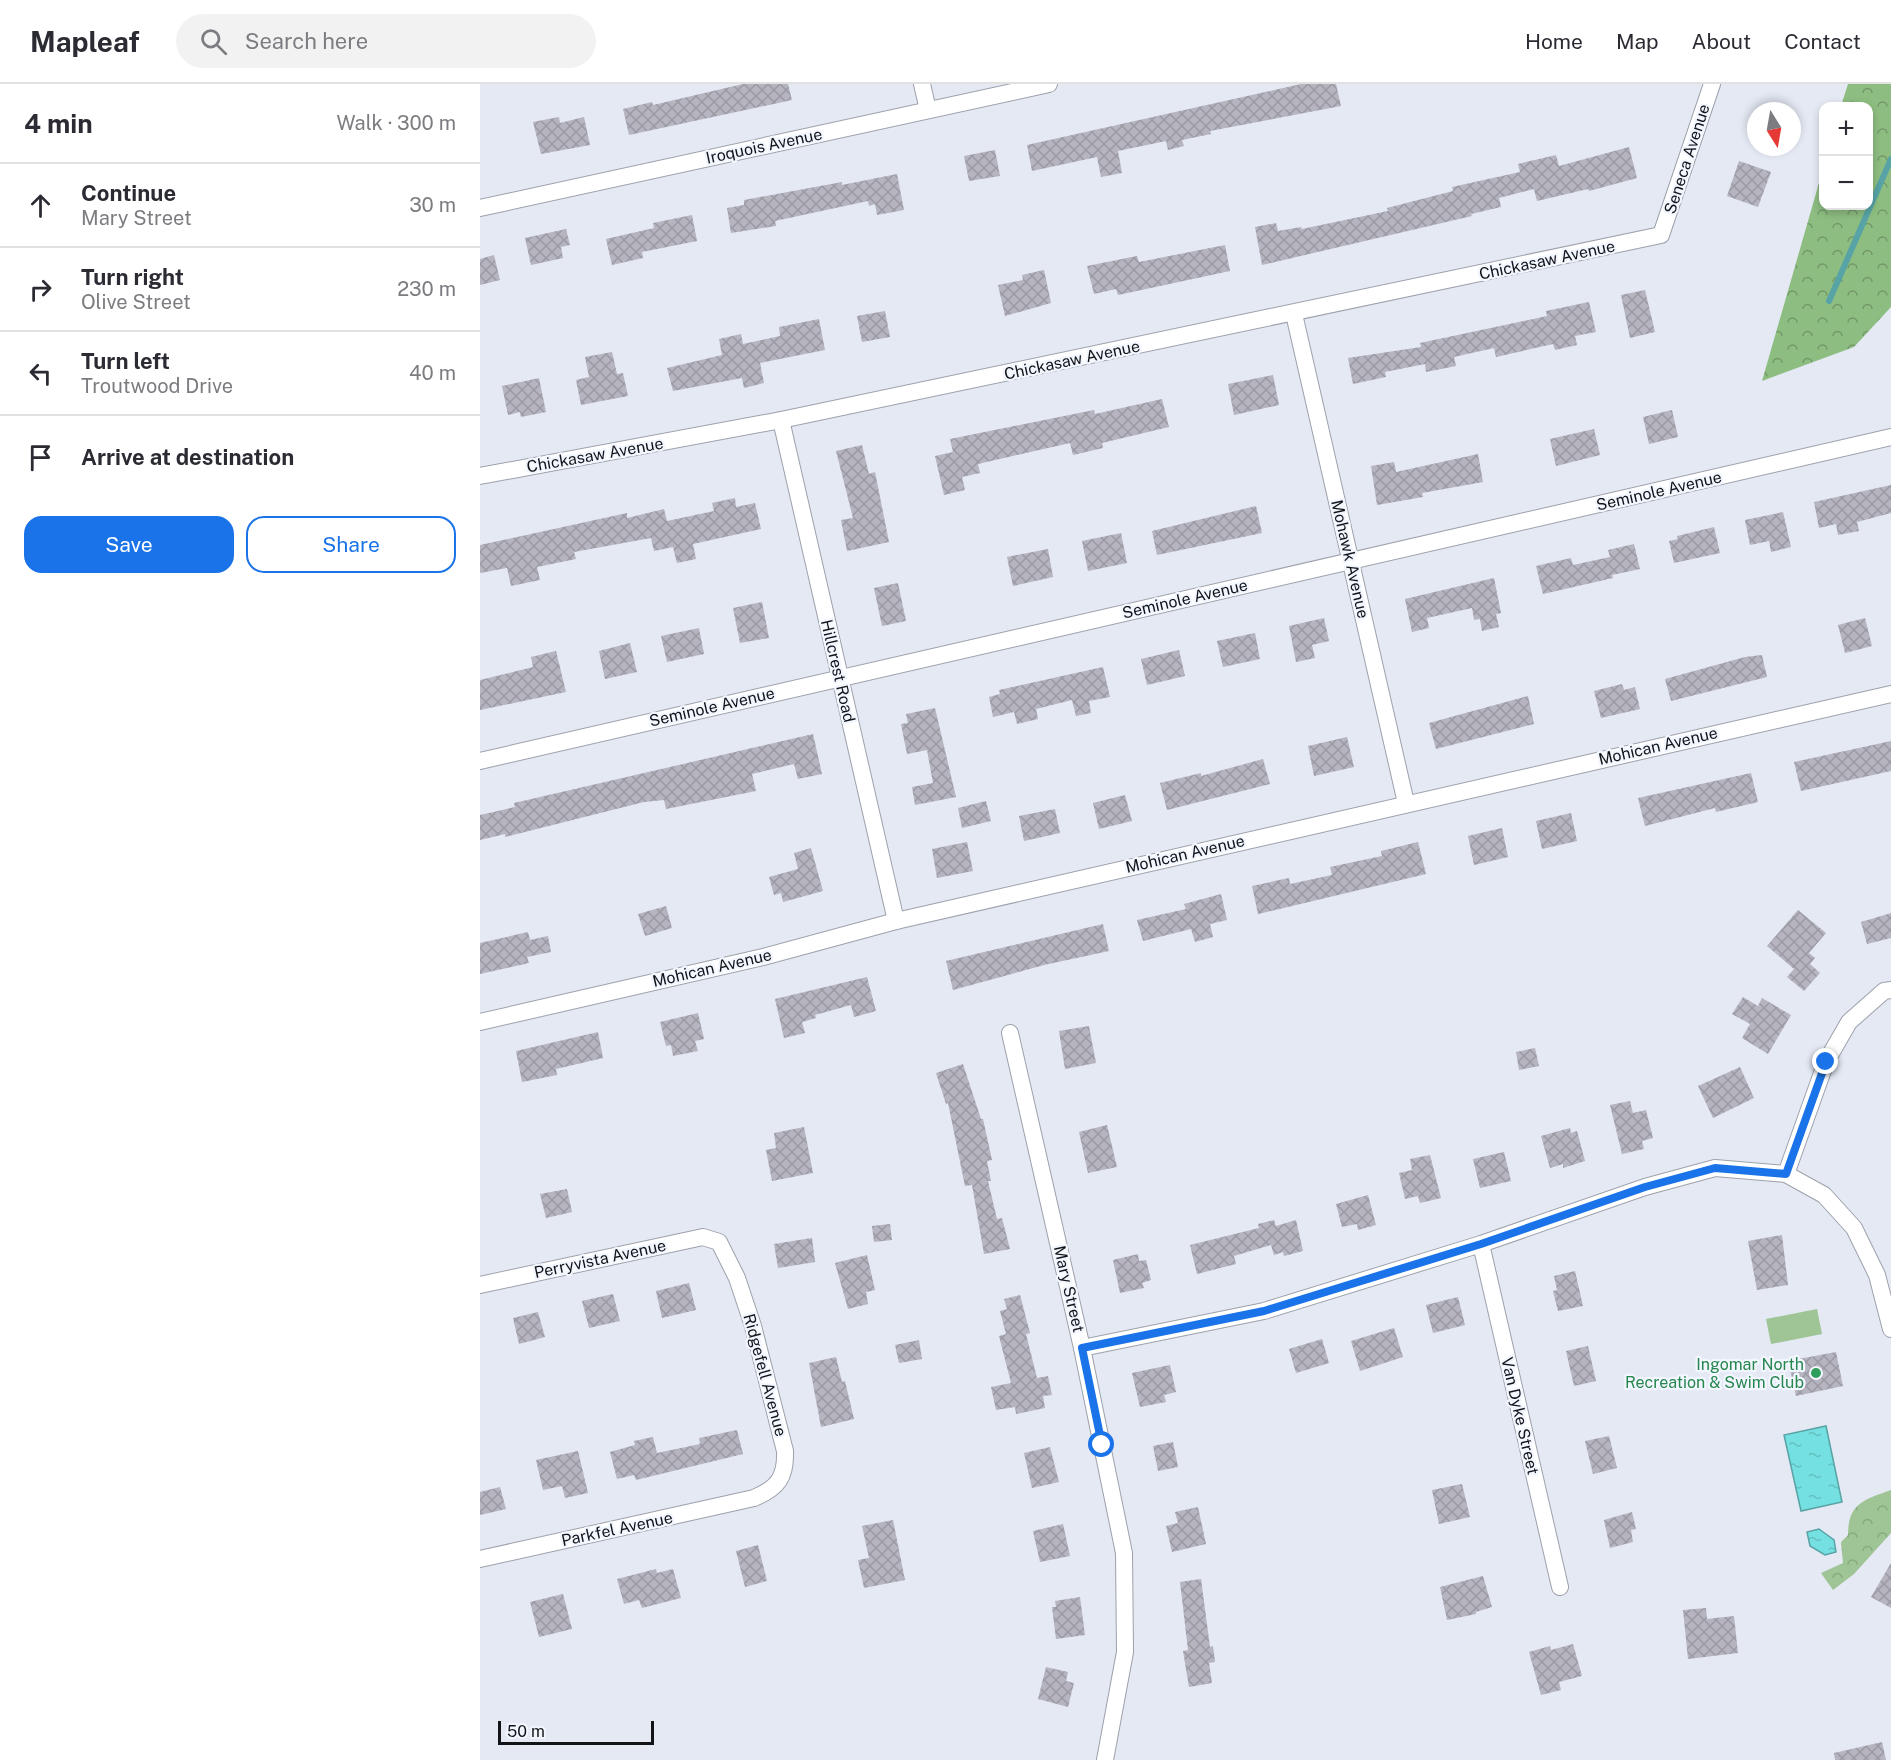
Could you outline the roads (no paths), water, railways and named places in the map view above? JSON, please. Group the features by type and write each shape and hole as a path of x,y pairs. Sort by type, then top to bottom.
{"street":[{"path":"922,84 928,110"},
{"name":"Iroquois Avenue","path":"480,208 1049,84"},
{"name":"Seneca Avenue","path":"1661,235 1712,84"},
{"name":"Chickasaw Avenue","path":"480,476 781,420 1294,314 1661,235"},
{"name":"Mohawk Avenue","path":"1294,314 1406,803"},
{"name":"Hillcrest Road","path":"781,420 896,921"},
{"name":"Seminole Avenue","path":"480,761 1891,437"},
{"name":"Mohican Avenue","path":"480,1022 763,957 896,921 1891,694"},
{"path":"1786,1174 1826,1062 1849,1022 1884,991 1891,990"},
{"name":"Mary Street","path":"1010,1034 1082,1348 1124,1553 1125,1652 1105,1760"},
{"path":"1082,1348 1264,1311 1481,1244 1645,1187 1715,1168 1786,1174 1824,1195 1854,1228 1877,1275 1890,1324"},
{"name":"Perryvista Avenue","path":"480,1285 703,1237 719,1242"},
{"name":"Ridgefell Avenue","path":"719,1242 733,1268 753,1326 786,1451 786,1470 783,1475 770,1491 754,1498"},
{"name":"Van Dyke Street","path":"1481,1244 1560,1587"},
{"name":"Parkfel Avenue","path":"480,1559 754,1498"}],"water":[{"path":"1826,1426 1842,1502 1801,1511 1784,1435"},
{"path":"1819,1529 1834,1540 1836,1552 1825,1555 1810,1546 1807,1532"}],"waterway":[{"path":"1829,301 1891,159"}],"place":[{"name":"Ingomar North Recreation & Swim Club","path":"1816,1373"}]}
